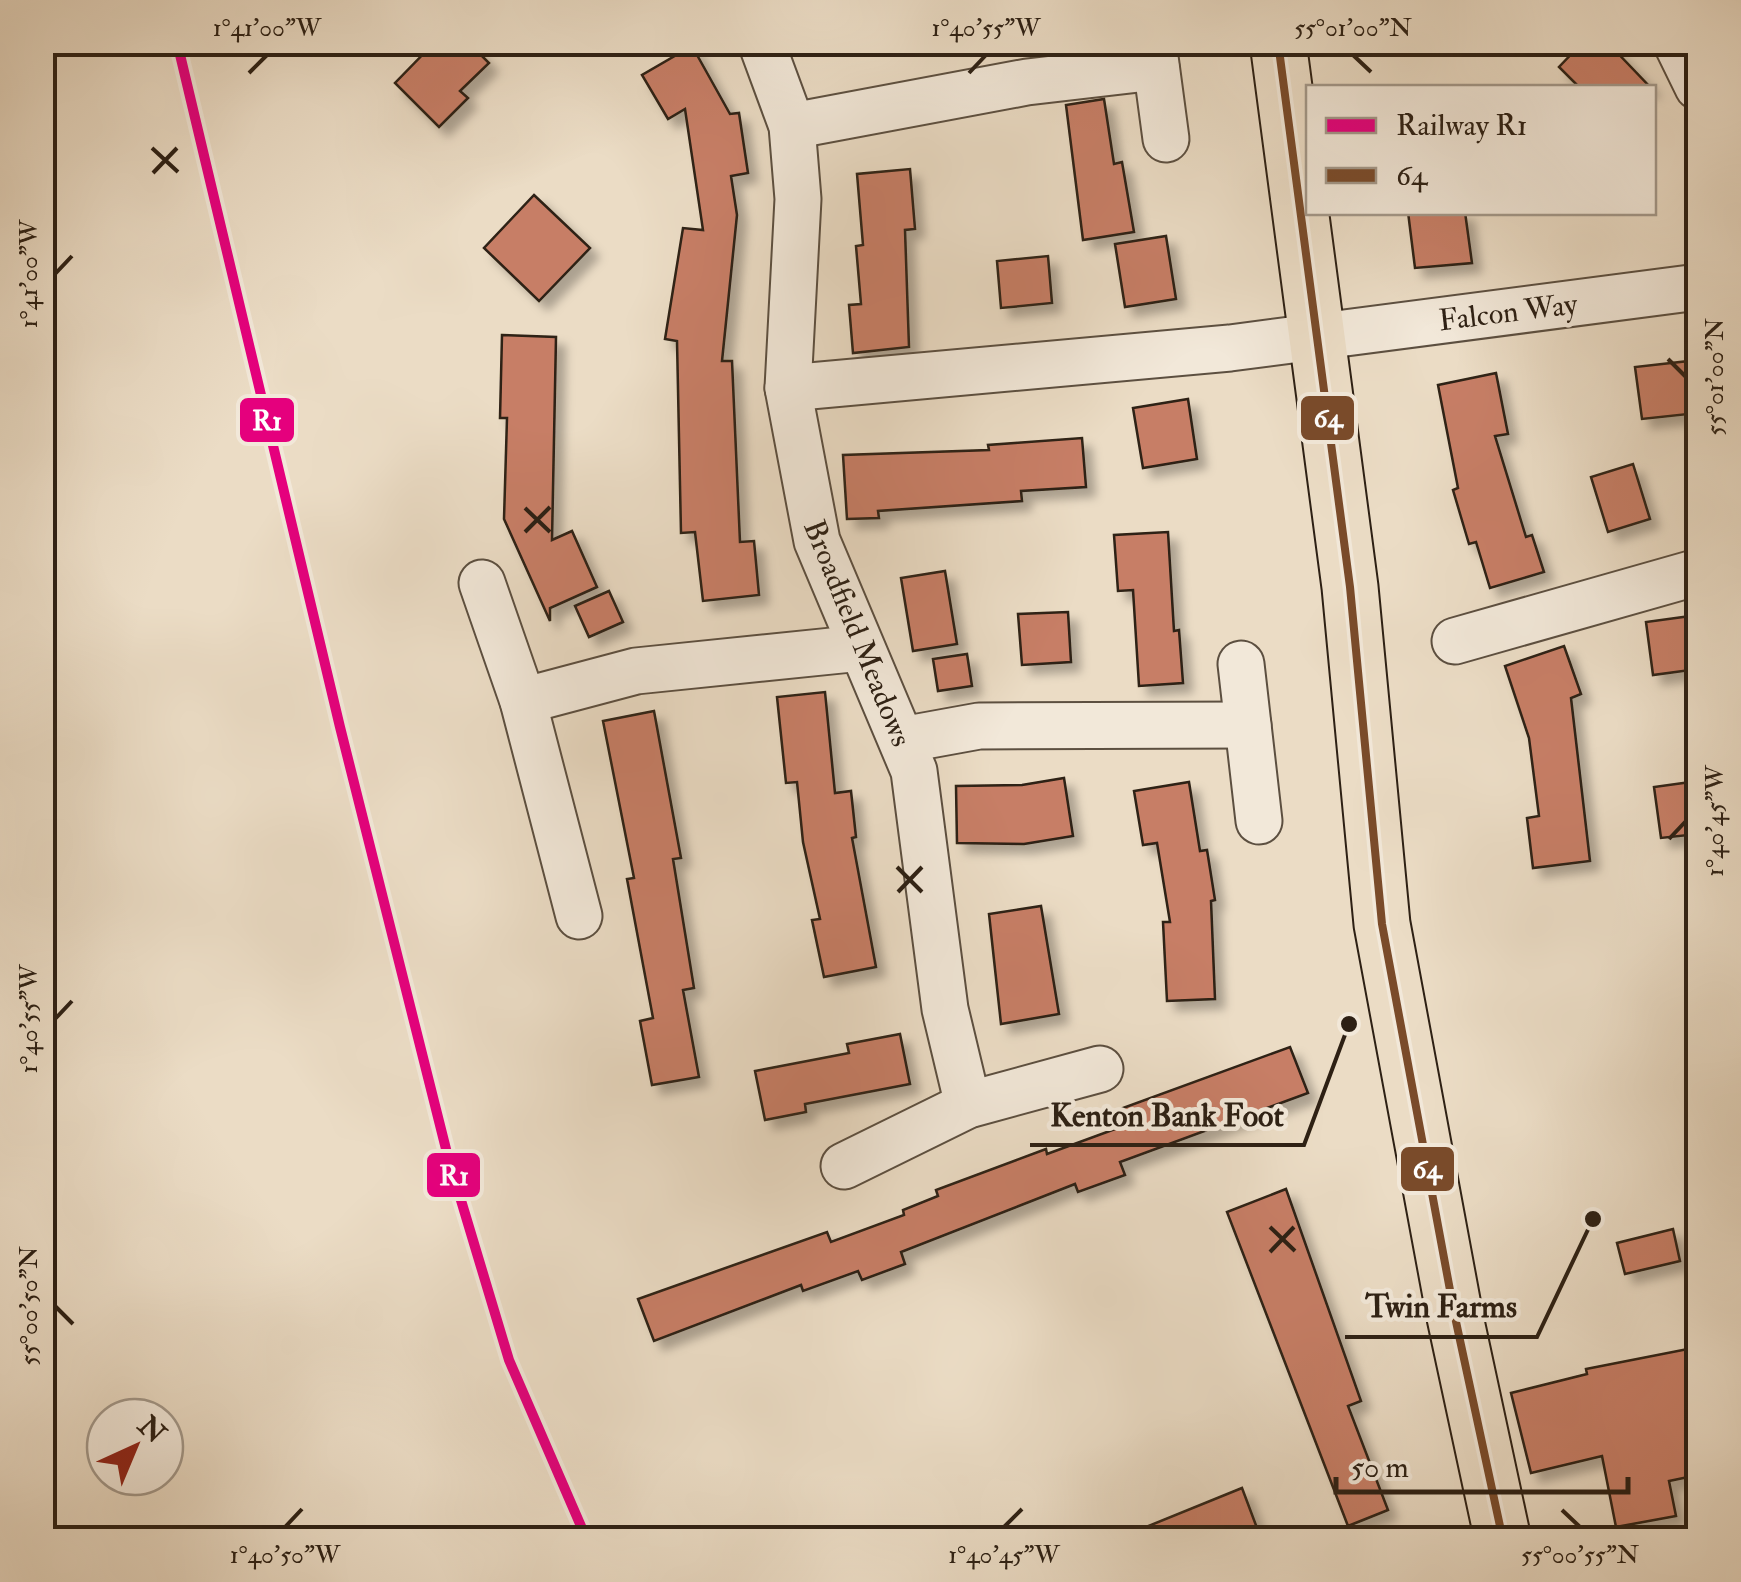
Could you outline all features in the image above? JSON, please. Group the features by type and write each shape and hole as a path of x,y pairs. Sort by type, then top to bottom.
{"main road":[{"path":"1278,42 1352,605 1384,938 1501,1539"}],"street":[{"name":"Broadfield Meadows","path":"760,42 792,126 798,199 788,388 817,540 902,740 922,807 945,1009 968,1106"},
{"path":"1676,42 1698,86"},
{"path":"792,126 1155,55 1166,138"},
{"name":"Falcon Way","path":"788,388 1317,337 1698,287"},
{"path":"1455,641 1698,572"},
{"path":"482,584 523,702 578,916"},
{"path":"523,702 636,670 861,648"},
{"path":"1241,664 1259,821"},
{"path":"902,740 979,726 1248,725"},
{"path":"844,1166 968,1106 1100,1069"}],"building":[{"path":"435,42 468,42 489,63 460,91 468,98 439,127 395,83"},
{"path":"1583,42 1607,42 1648,85 1577,85 1559,67"},
{"path":"692,46 730,114 739,113 748,173 731,176 737,215 722,361 732,361 740,542 754,541 759,595 703,601 695,532 681,533 677,341 665,339 683,228 703,230 685,109 668,119 642,75"},
{"path":"1104,99 1114,164 1122,162 1134,232 1083,240 1066,105"},
{"path":"910,169 915,229 905,230 909,347 853,353 849,305 861,304 856,246 863,245 857,174"},
{"path":"534,195 590,248 539,301 484,248"},
{"path":"1408,215 1465,215 1472,263 1415,268"},
{"path":"1166,236 1176,299 1125,307 1115,244"},
{"path":"1048,256 1052,303 1001,308 997,261"},
{"path":"502,335 556,337 552,540 572,531 597,587 550,608 550,621 504,519 507,418 500,418"},
{"path":"1698,360 1698,413 1642,419 1635,367"},
{"path":"1496,373 1508,434 1495,436 1526,537 1532,535 1544,572 1490,588 1476,542 1469,544 1453,490 1458,488 1438,385"},
{"path":"1188,399 1197,459 1143,468 1133,408"},
{"path":"1082,438 1086,487 1021,491 1022,501 878,511 879,518 847,519 843,455 989,450 988,445"},
{"path":"1633,464 1650,519 1608,532 1591,477"},
{"path":"1168,532 1174,631 1179,630 1183,683 1139,686 1133,590 1118,591 1114,535"},
{"path":"945,571 957,644 913,651 901,578"},
{"path":"609,591 623,622 589,637 575,606"},
{"path":"1068,612 1071,662 1022,665 1018,614"},
{"path":"1698,615 1698,669 1653,675 1646,622"},
{"path":"1564,646 1581,694 1571,698 1590,861 1533,868 1527,818 1539,816 1529,738 1505,666"},
{"path":"967,654 972,686 938,691 933,659"},
{"path":"825,692 835,793 851,791 856,837 852,838 876,967 824,977 812,920 820,919 803,842 797,782 786,783 777,697"},
{"path":"654,711 681,858 673,859 694,988 683,990 699,1077 652,1085 640,1021 653,1018 627,879 634,878 603,721"},
{"path":"1064,778 1073,836 1024,844 957,843 956,786 1022,785"},
{"path":"1698,781 1698,834 1661,838 1654,787"},
{"path":"1189,782 1200,851 1207,850 1215,900 1211,901 1215,999 1167,1001 1163,922 1170,922 1157,843 1143,845 1134,791"},
{"path":"1041,906 1059,1014 1001,1024 989,914"},
{"path":"900,1034 910,1084 805,1104 806,1112 765,1120 755,1071 849,1053 847,1044"},
{"path":"1290,1047 1308,1093 1120,1162 1125,1175 1078,1192 1075,1184 901,1252 905,1264 862,1280 858,1271 803,1291 801,1285 654,1341 638,1299 827,1232 831,1242 904,1215 903,1210 938,1196 936,1190 1046,1149 1047,1154 1118,1128 1112,1112"},
{"path":"1286,1189 1361,1401 1348,1406 1388,1510 1348,1526 1227,1212"},
{"path":"1673,1229 1680,1261 1625,1274 1617,1243"},
{"path":"1698,1347 1698,1475 1669,1481 1676,1516 1616,1527 1602,1456 1531,1473 1511,1393 1587,1374 1586,1369"},
{"path":"1242,1488 1257,1528 1226,1540 1114,1540"}],"rail line":[{"name":"R1","path":"177,42 340,727 448,1157 509,1360 587,1540"}],"transit line":[{"name":"64","path":"1278,42 1350,587 1382,924 1455,1317 1503,1540"}],"place":[{"name":"Kenton Bank Foot","path":"1349,1024"},
{"name":"Twin Farms","path":"1593,1219"}]}
